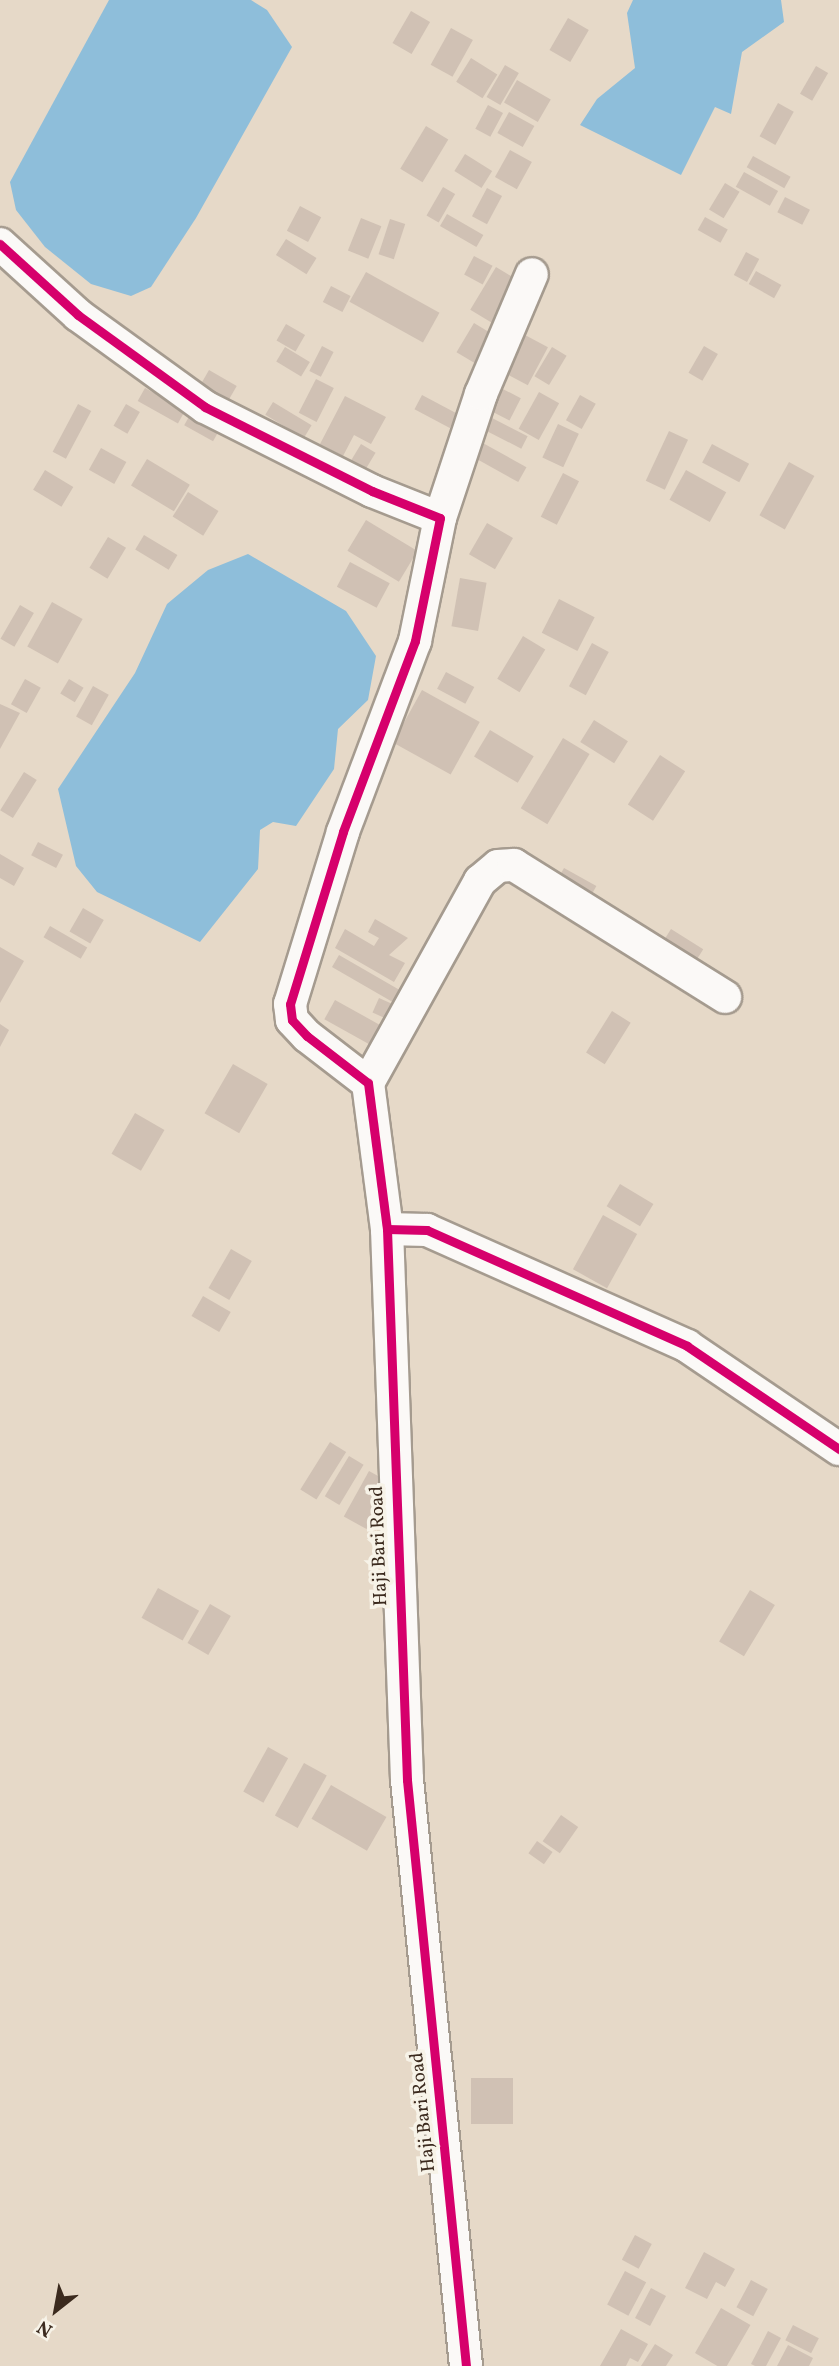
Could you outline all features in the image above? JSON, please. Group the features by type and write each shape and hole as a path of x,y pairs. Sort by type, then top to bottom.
{"street":[{"path":"0,244 78,315 205,407 372,491 440,518"},
{"path":"532,274 481,394 440,518 415,641 343,832 290,1004 292,1020 307,1036 368,1083 480,881 498,866 514,864 725,998"},
{"name":"Haji Bari Road","path":"368,1083 387,1229 407,1780 466,2366"},
{"path":"387,1229 427,1230 687,1346 839,1449"}],"water":[{"path":"109,0 251,0 267,10 292,47 196,218 151,287 131,296 91,284 45,247 16,210 10,182"},
{"path":"633,0 781,0 784,22 742,52 731,114 715,107 681,175 580,125 597,99 635,68 627,13"},
{"path":"248,554 346,611 376,656 368,700 338,729 334,769 296,826 273,822 260,830 258,869 200,942 97,892 76,866 58,789 135,673 167,604 208,570"}],"building":[{"path":"411,11 430,22 412,54 392,43"},
{"path":"568,18 589,30 570,62 550,50"},
{"path":"451,28 473,40 453,77 431,65"},
{"path":"471,58 497,74 482,98 456,82"},
{"path":"505,65 519,73 500,105 486,97"},
{"path":"816,66 828,73 812,101 800,94"},
{"path":"517,80 551,100 538,122 504,103"},
{"path":"778,103 794,112 775,145 760,136"},
{"path":"488,105 503,113 490,137 475,129"},
{"path":"509,112 534,126 523,147 497,133"},
{"path":"426,126 448,139 423,182 400,169"},
{"path":"510,150 532,162 517,189 495,177"},
{"path":"465,154 492,171 482,188 454,171"},
{"path":"753,156 791,177 784,188 747,167"},
{"path":"744,172 778,191 770,206 736,187"},
{"path":"725,183 740,192 724,218 709,210"},
{"path":"443,187 455,194 439,223 426,216"},
{"path":"487,188 502,196 487,224 472,216"},
{"path":"785,197 810,210 802,225 777,212"},
{"path":"300,206 321,217 308,242 287,231"},
{"path":"447,214 483,235 476,247 440,226"},
{"path":"705,217 728,230 720,243 698,230"},
{"path":"361,218 381,226 368,259 348,250"},
{"path":"390,219 405,224 394,259 379,254"},
{"path":"286,239 317,258 306,274 276,255"},
{"path":"746,252 759,259 747,282 734,275"},
{"path":"474,256 493,266 483,284 464,275"},
{"path":"496,267 521,282 495,325 470,310"},
{"path":"756,271 781,285 774,298 749,284"},
{"path":"366,272 439,313 423,342 350,302"},
{"path":"331,286 351,296 342,312 323,302"},
{"path":"474,323 497,337 480,366 456,352"},
{"path":"286,324 305,335 296,351 276,340"},
{"path":"525,335 548,347 528,385 505,373"},
{"path":"322,346 334,352 321,377 309,371"},
{"path":"704,346 718,354 702,381 688,373"},
{"path":"285,347 310,362 301,377 276,362"},
{"path":"552,347 567,356 549,385 534,376"},
{"path":"209,370 237,386 227,402 200,386"},
{"path":"316,379 334,388 317,422 299,413"},
{"path":"495,385 521,398 509,420 484,407"},
{"path":"145,388 185,410 178,423 138,401"},
{"path":"539,392 559,403 539,440 519,429"},
{"path":"422,395 457,414 450,428 414,409"},
{"path":"580,395 596,404 582,429 566,420"},
{"path":"345,396 386,417 371,444 354,435 343,456 320,444"},
{"path":"273,402 312,425 304,438 265,415"},
{"path":"78,404 91,411 66,459 53,452"},
{"path":"126,404 140,412 127,434 114,426"},
{"path":"191,413 220,429 213,441 184,425"},
{"path":"492,418 528,436 521,449 486,430"},
{"path":"558,424 579,434 563,467 542,458"},
{"path":"669,431 688,440 665,490 646,481"},
{"path":"481,442 526,467 518,482 473,457"},
{"path":"361,444 376,453 363,473 349,465"},
{"path":"712,444 749,464 739,482 702,463"},
{"path":"101,448 126,462 114,484 89,470"},
{"path":"147,459 190,485 174,511 131,486"},
{"path":"789,462 814,476 785,529 759,515"},
{"path":"45,470 73,487 61,507 33,490"},
{"path":"686,470 726,492 710,522 670,500"},
{"path":"563,473 579,481 557,525 541,517"},
{"path":"188,492 219,511 203,536 173,517"},
{"path":"366,520 417,551 399,582 347,551"},
{"path":"487,523 513,538 495,569 469,554"},
{"path":"144,535 177,555 169,570 135,550"},
{"path":"108,537 126,548 107,579 89,568"},
{"path":"350,562 390,583 377,608 337,587"},
{"path":"460,578 487,583 478,631 451,626"},
{"path":"559,599 595,617 577,651 542,633"},
{"path":"52,602 83,619 58,664 27,647"},
{"path":"20,605 34,613 14,647 0,639"},
{"path":"523,636 545,649 520,692 497,679"},
{"path":"592,643 609,652 586,695 569,686"},
{"path":"446,672 474,687 465,704 437,689"},
{"path":"25,679 41,688 27,713 11,704"},
{"path":"69,679 84,688 75,702 60,694"},
{"path":"93,686 109,695 92,725 76,717"},
{"path":"422,690 480,722 451,774 393,742"},
{"path":"0,704 20,713 0,749"},
{"path":"594,720 628,741 614,763 580,742"},
{"path":"490,730 534,756 518,783 474,757"},
{"path":"563,738 590,754 547,824 521,808"},
{"path":"660,755 685,771 653,821 628,804"},
{"path":"24,772 37,780 13,818 0,810"},
{"path":"38,842 63,855 56,868 31,855"},
{"path":"0,854 24,868 14,886 0,878"},
{"path":"564,868 596,886 587,903 555,885"},
{"path":"83,908 104,920 90,943 70,931"},
{"path":"375,919 408,938 389,955 405,963 394,982 335,948 345,929 374,946 379,938 368,932"},
{"path":"50,926 87,948 81,959 44,937"},
{"path":"671,929 703,949 690,970 658,950"},
{"path":"0,947 24,961 0,1003"},
{"path":"339,955 403,992 396,1004 332,967"},
{"path":"379,998 399,1007 393,1022 372,1013"},
{"path":"335,1000 385,1028 374,1047 324,1019"},
{"path":"612,1011 631,1023 605,1064 586,1053"},
{"path":"0,1024 9,1030 0,1047"},
{"path":"233,1064 268,1084 239,1133 204,1113"},
{"path":"135,1113 164,1130 141,1171 112,1154"},
{"path":"620,1184 653,1204 640,1226 607,1206"},
{"path":"603,1215 637,1234 607,1288 573,1269"},
{"path":"231,1249 252,1261 229,1300 209,1288"},
{"path":"203,1296 231,1312 219,1332 192,1316"},
{"path":"330,1442 346,1452 316,1500 300,1489"},
{"path":"349,1456 364,1465 339,1505 325,1496"},
{"path":"369,1471 392,1484 367,1529 344,1516"},
{"path":"158,1588 199,1611 183,1641 142,1618"},
{"path":"750,1590 775,1605 744,1656 719,1641"},
{"path":"210,1604 231,1616 208,1655 188,1643"},
{"path":"268,1747 288,1758 263,1803 243,1792"},
{"path":"304,1763 327,1776 298,1828 275,1815"},
{"path":"331,1785 386,1817 367,1851 312,1819"},
{"path":"561,1815 578,1827 560,1853 543,1841"},
{"path":"537,1841 553,1852 544,1864 528,1853"},
{"path":"471,2078 513,2078 513,2124 471,2124"},
{"path":"635,2235 652,2244 639,2269 622,2260"},
{"path":"704,2252 735,2269 725,2287 716,2282 707,2299 685,2288"},
{"path":"625,2271 646,2282 628,2316 607,2305"},
{"path":"751,2280 768,2289 753,2316 736,2307"},
{"path":"651,2288 666,2296 650,2326 635,2318"},
{"path":"721,2308 750,2325 727,2366 717,2366 695,2353"},
{"path":"793,2325 819,2338 811,2353 785,2340"},
{"path":"621,2329 648,2344 638,2362 630,2358 626,2366 600,2366"},
{"path":"768,2331 781,2338 766,2366 755,2366 751,2364"},
{"path":"655,2344 673,2355 666,2366 641,2366"},
{"path":"788,2345 813,2358 809,2366 777,2366"}],"cycle path":[{"path":"0,244 78,315 205,407 372,491 440,518 415,641 343,832 290,1004 292,1020 307,1036 368,1083 387,1229"},
{"path":"466,2366 407,1780 387,1229 427,1230 687,1346 839,1449"}]}
